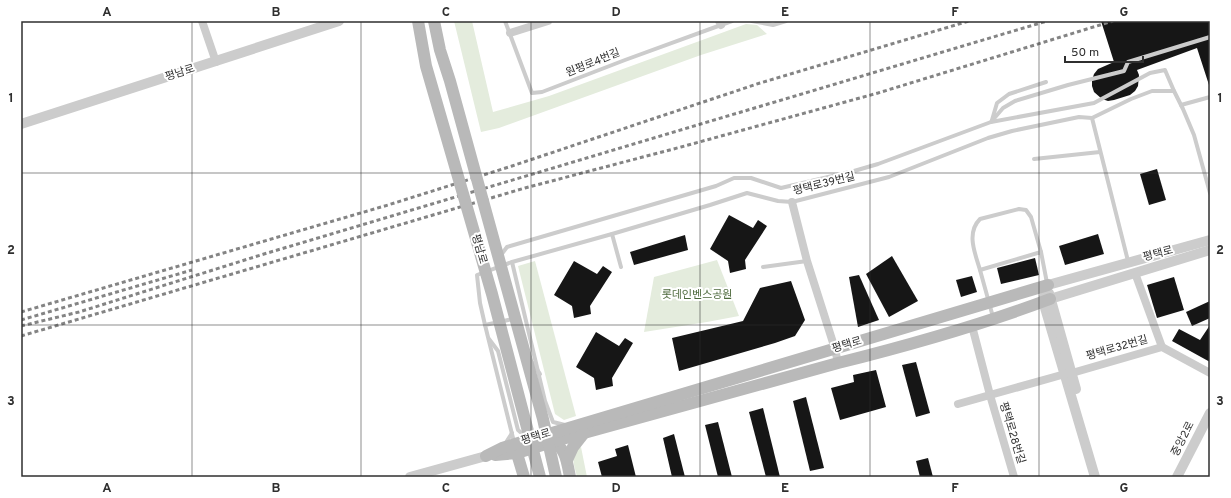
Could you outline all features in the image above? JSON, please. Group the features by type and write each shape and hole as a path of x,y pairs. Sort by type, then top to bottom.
{"main road":[{"name":"평남로","path":"418,21 426,66 492,294 540,477"},
{"name":"평남로","path":"434,21 440,50 450,81 543,419 556,477"},
{"name":"평택로","path":"515,443 549,440 584,433 838,362 879,353 969,318 989,303 1048,285"},
{"name":"평택로","path":"486,456 515,443 528,440 549,440 570,427 875,336 969,318 994,319 1046,300"},
{"path":"567,460 573,448 584,433"},
{"path":"549,440 561,447 567,460 570,477"},
{"path":"486,456 515,443 524,477"}],"street":[{"path":"202,21 216,62"},
{"name":"평남로","path":"21,124 339,21"},
{"path":"510,33 548,21"},
{"path":"792,202 807,261 838,362"},
{"name":"평택로","path":"1048,285 1210,240"},
{"name":"평택로","path":"1046,300 1210,250"},
{"path":"1135,273 1162,347"},
{"path":"1048,285 1046,300 1100,477"},
{"name":"평택로28번길","path":"969,318 1014,477"},
{"path":"875,336 879,353"},
{"name":"평택로32번길","path":"1068,374 1162,347 1210,373"},
{"path":"1068,374 1095,477"},
{"name":"평택로28번길","path":"990,395 1068,374"},
{"path":"958,404 990,395"},
{"name":"중앙2로","path":"1177,477 1210,413"},
{"path":"410,477 486,456"}],"lane":[{"name":"원평로4번길","path":"505,21 532,93 542,92 720,23 732,21"},
{"path":"752,21 773,25 786,21"},
{"path":"991,122 1003,108 1015,101 1068,85 1124,71 1128,62 1210,37"},
{"path":"540,374 527,352 501,255 507,247 716,186 734,178 751,178 782,188 878,164 991,122 1094,103 1150,73 1165,70 1194,135 1210,193"},
{"path":"991,122 998,103 1009,94 1046,82"},
{"name":"평택로39번길","path":"485,325 480,303 477,275 512,262 612,234 747,193 778,201 792,202 889,177 988,138 1012,131 1079,117 1092,118 1152,91 1174,91"},
{"path":"1181,105 1210,97"},
{"path":"1092,118 1128,262"},
{"path":"1034,159 1100,152"},
{"path":"994,319 972,240 976,223 980,219 1019,209 1026,210 1031,217 1041,252 1048,285"},
{"path":"612,234 620,267"},
{"path":"980,270 1041,252"},
{"path":"763,267 807,261"},
{"path":"512,262 540,374 545,401 553,422 570,427"},
{"path":"515,443 485,325 518,318"},
{"path":"488,337 498,351 518,430 528,440"}],"green space":[{"path":"454,21 472,21 493,112 549,96 746,24 757,25 767,34 701,55 499,128 481,132"},
{"name":"롯데인벤스공원","path":"717,260 739,316 644,332 654,277"},
{"path":"535,261 576,416 564,420 555,414 518,266"},
{"path":"581,447 587,477 577,477 573,460 573,456"}],"building":[{"path":"1101,21 1210,21 1210,85 1197,48 1137,70 1139,75 1138,86 1130,95 1108,101 1102,99 1094,92 1092,80 1098,69 1114,62"},
{"path":"1157,169 1166,200 1149,205 1140,174"},
{"path":"729,215 753,228 758,220 767,226 745,260 746,269 730,273 728,261 710,249"},
{"path":"1098,234 1104,254 1065,265 1059,246"},
{"path":"685,235 688,250 634,265 630,252"},
{"path":"892,256 918,301 889,317 866,274"},
{"path":"1035,258 1039,275 1001,284 997,268"},
{"path":"574,261 597,274 603,266 612,272 590,306 591,314 574,318 572,306 554,295"},
{"path":"859,275 879,320 858,327 849,277"},
{"path":"972,276 977,292 961,297 956,280"},
{"path":"1174,277 1184,310 1157,318 1147,285"},
{"path":"791,281 805,320 795,336 679,371 672,338 743,321 760,288"},
{"path":"1210,301 1210,318 1192,326 1186,312"},
{"path":"1210,325 1210,362 1172,341 1179,329 1200,340"},
{"path":"596,332 619,346 625,338 633,343 612,378 613,386 596,390 594,378 576,367"},
{"path":"916,362 930,413 916,417 902,365"},
{"path":"876,370 886,407 840,420 831,388 854,382 853,375"},
{"path":"806,397 824,468 810,471 793,401"},
{"path":"763,408 780,477 766,477 749,412"},
{"path":"718,422 732,477 718,477 705,425"},
{"path":"674,434 685,477 672,477 663,438"},
{"path":"628,445 636,477 602,477 598,462 617,456 615,449"},
{"path":"928,458 933,477 920,477 916,461"}],"railway":[{"path":"21,312 388,205 512,166 760,83 969,21"},
{"path":"21,326 79,312 264,254 1047,21"},
{"path":"21,336 525,188 878,93 1113,21"},
{"path":"21,320 192,270"}]}
